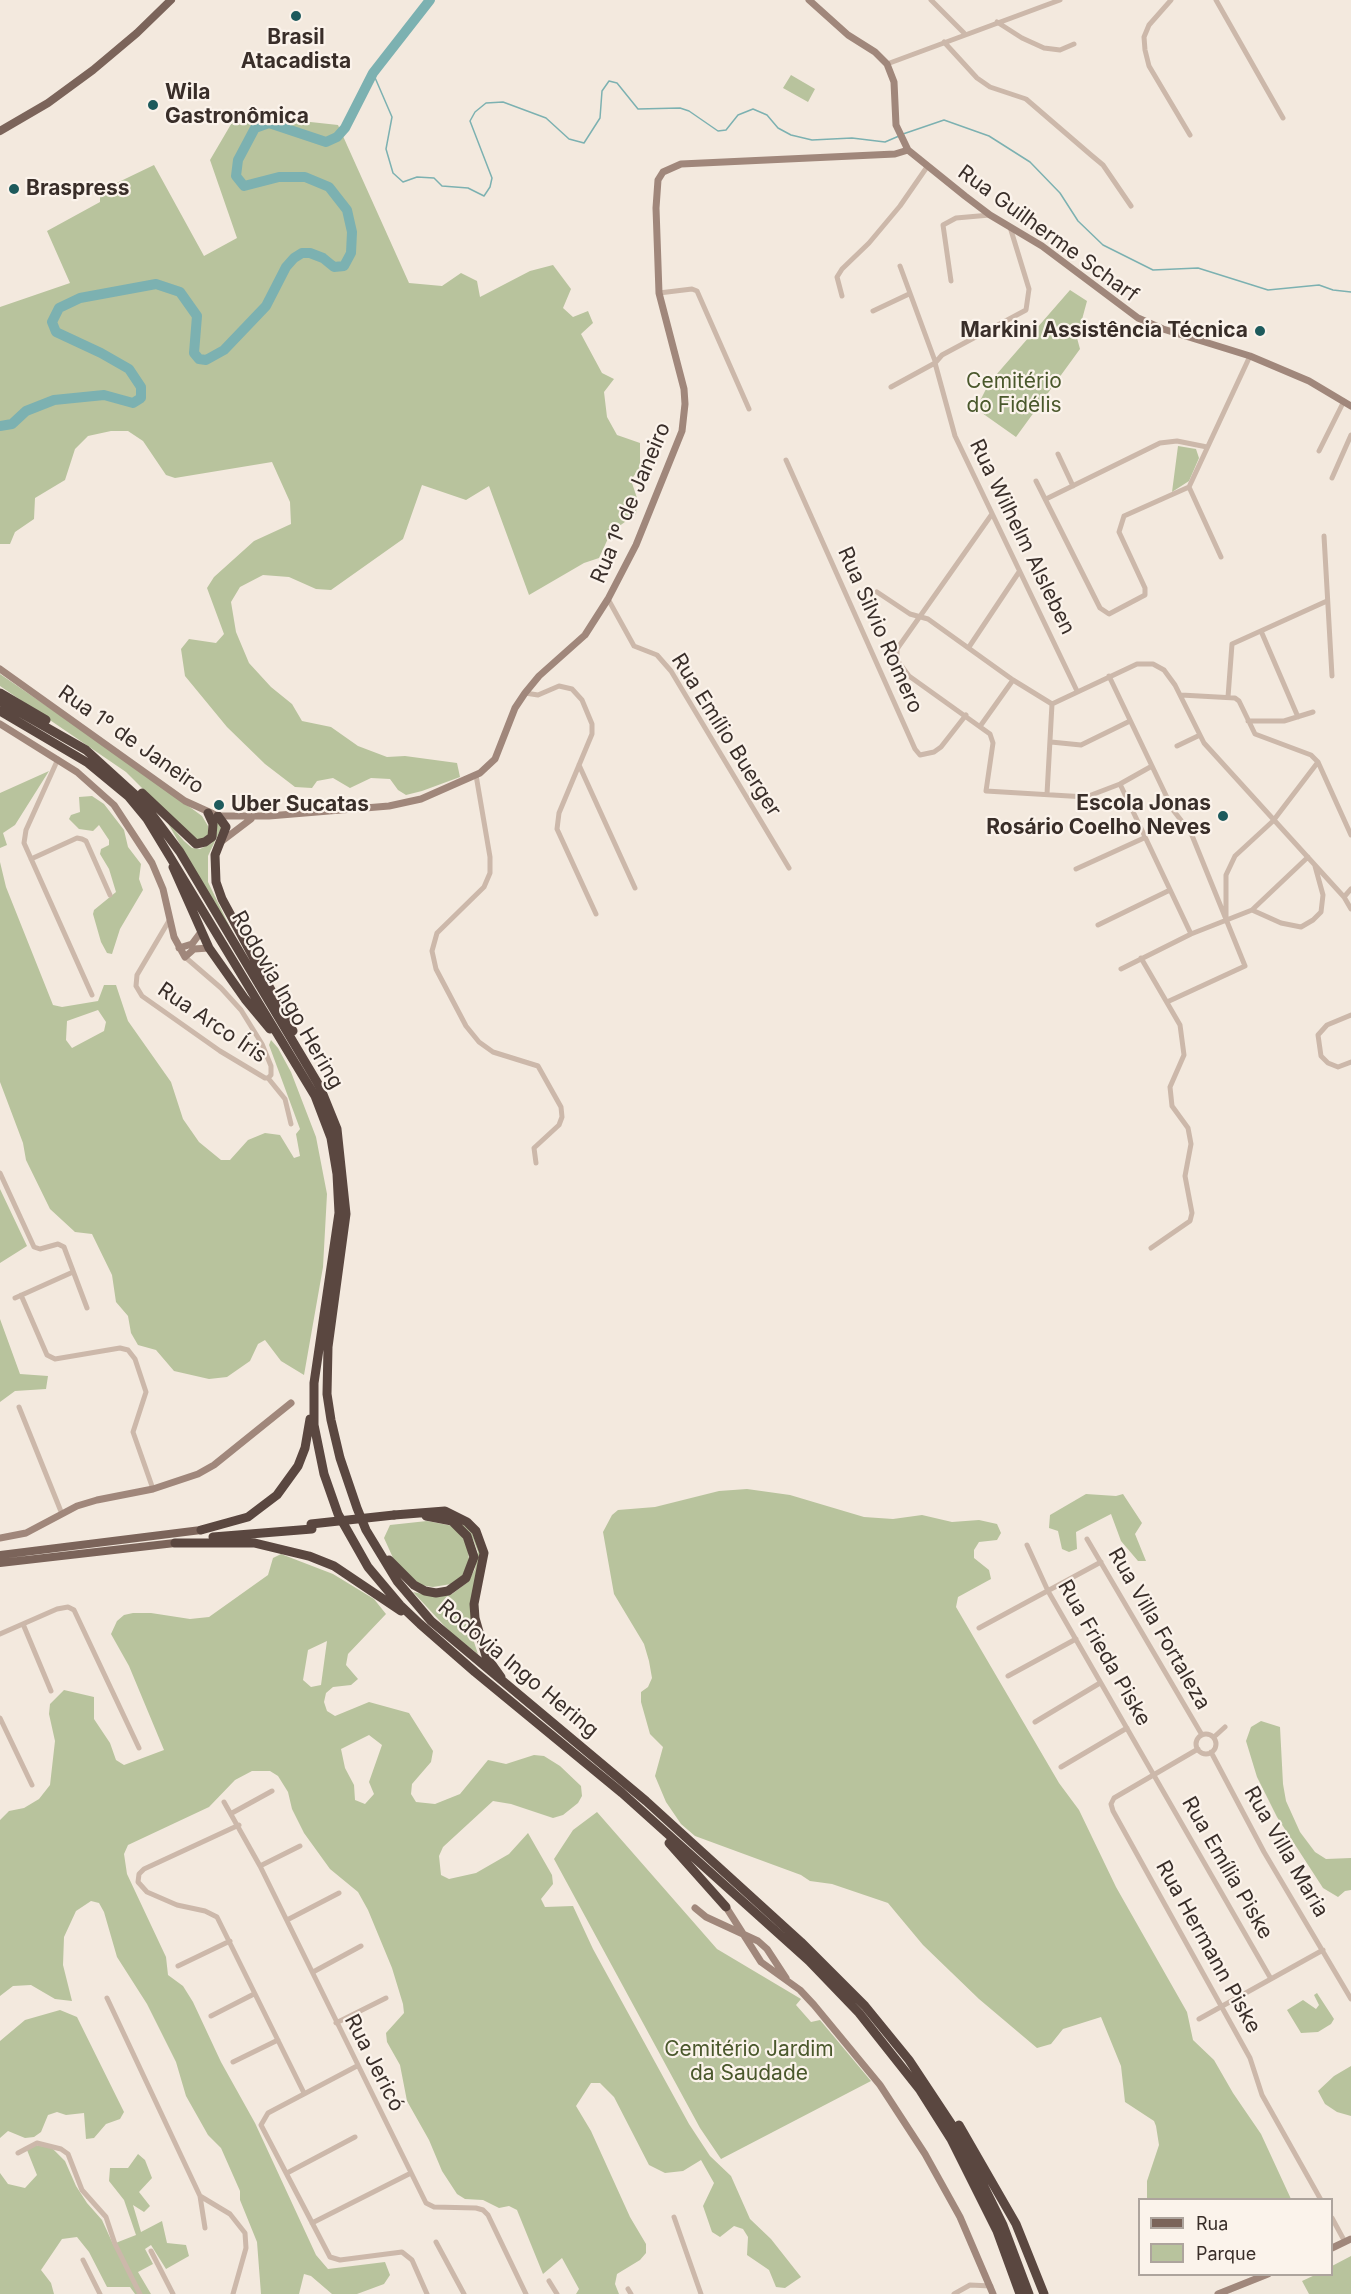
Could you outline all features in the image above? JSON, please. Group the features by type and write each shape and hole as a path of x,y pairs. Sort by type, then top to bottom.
{"highway":[{"path":"0,693 31,710 86,750"},
{"name":"Rodovia Ingo Hering","path":"0,701 86,750 141,800 165,830 320,1087 337,1129 346,1214 328,1347 327,1394 340,1458 366,1530 397,1581 417,1607 471,1657 646,1801 801,1942 865,2006 928,2086 958,2134 1003,2225 1029,2294"},
{"name":"Rodovia Ingo Hering","path":"0,711 35,730 108,778 147,819 306,1077 322,1114 331,1138 337,1174 338,1230 312,1404 324,1474 349,1537 386,1590 420,1624 649,1817 809,1961 880,2038 920,2090 956,2148 997,2231 1020,2294"},
{"path":"100,761 137,788 196,844 212,837 213,815"},
{"path":"213,815 226,827 213,868 222,899 305,1053 320,1087"},
{"path":"170,853 172,865 209,948 250,1005 282,1041"},
{"path":"201,1530 248,1517 277,1496 288,1484 305,1448 312,1404"},
{"path":"175,1543 243,1533 445,1511 467,1522 476,1531 484,1554 474,1604 478,1635 486,1656 496,1670 526,1702"},
{"path":"366,1530 399,1571 425,1591 435,1593 448,1591 466,1578 473,1563 473,1549 461,1528 444,1518 428,1515 394,1517"},
{"path":"201,1530 312,1526"},
{"path":"175,1543 255,1543 309,1556 334,1566 420,1624"},
{"path":"649,1817 726,1907"},
{"path":"928,2086 968,2138 1016,2224 1044,2294"}],"main road":[{"path":"0,131 48,104 93,70 137,33 171,0"},
{"path":"0,1555 201,1530"},
{"path":"2,1564 175,1543"}],"street":[{"path":"809,0 848,35 875,52 887,64 964,33 1060,0"},
{"path":"931,0 964,33"},
{"path":"1171,0 1149,25 1144,37 1145,50 1149,66 1190,135"},
{"path":"1216,0 1282,118"},
{"path":"997,22 1022,38 1044,48 1060,50 1074,44"},
{"path":"944,42 977,78 990,87 1026,99 1091,154 1103,165 1131,206"},
{"name":"Rua Guilherme Scharf","path":"887,64 894,82 893,113 908,150 990,215 1041,246 1138,318 1163,329 1250,356 1309,381 1351,406"},
{"name":"Rua 1º de Janeiro","path":"0,669 185,801 213,815 253,817 410,802 476,775 495,759 515,708 525,693 539,676 585,635 608,599 636,545 682,431 684,388 659,293 658,180 663,171 670,167 720,161 895,154 908,150"},
{"path":"842,296 837,277 842,269 869,243 900,206 927,167"},
{"path":"951,281 943,225 956,218 990,215"},
{"path":"891,387 1026,310 1030,299 1029,289 1010,227"},
{"name":"Rua Wilhelm Alsleben","path":"900,266 935,362 955,436 1077,691"},
{"path":"659,293 692,289 697,291 749,409"},
{"path":"873,311 909,294"},
{"path":"1036,481 1100,608 1109,614 1145,595 1145,588 1119,532 1124,516 1189,488 1250,356"},
{"path":"1319,451 1344,401"},
{"path":"1332,478 1351,435"},
{"path":"1046,499 1160,444 1177,441 1207,447"},
{"path":"1058,454 1073,486"},
{"name":"Rua Silvio Romero","path":"786,460 915,748 920,754 934,752 941,747 966,715"},
{"path":"1189,488 1221,557"},
{"path":"992,514 897,649 897,660 909,676 981,725 990,734 993,743 986,791 1086,797 1120,784 1152,766"},
{"path":"1324,536 1332,676"},
{"path":"969,647 1019,572"},
{"path":"877,592 910,614 928,620 1013,680 1052,704"},
{"name":"Rua Emílio Buerger","path":"608,599 634,646 657,655 671,671 789,868"},
{"path":"1228,697 1231,647 1235,642 1327,601"},
{"path":"1261,631 1298,717"},
{"path":"1052,704 1137,664 1153,664 1167,673 1181,695 1204,743 1344,897 1351,909"},
{"path":"1109,676 1173,810 1191,833 1245,966 1167,1002"},
{"path":"981,725 1013,680"},
{"path":"525,693 538,695 559,686 566,686 582,700 592,724 592,734 559,813 557,829 596,914"},
{"path":"1181,695 1228,697 1239,701 1255,734 1311,755 1318,762 1351,835"},
{"path":"1047,794 1052,704"},
{"path":"1248,721 1284,722 1313,712"},
{"path":"1051,742 1081,745 1130,721"},
{"path":"0,724 58,759 93,785 114,805 130,826 155,872 179,948 185,957 194,949 209,948"},
{"path":"1177,746 1200,735"},
{"path":"58,759 26,830 24,843 93,995"},
{"path":"1225,920 1226,875 1235,856 1273,821 1318,762"},
{"path":"579,765 634,888"},
{"path":"476,775 490,857 490,873 484,887 437,933 432,951 436,969 466,1026 479,1042 493,1052 538,1066 561,1107 562,1117 559,1125 534,1148 536,1163"},
{"path":"1120,784 1191,934"},
{"path":"220,844 235,829 253,817"},
{"path":"31,859 77,838 82,839 86,841 110,895"},
{"path":"1076,869 1144,838"},
{"path":"1121,969 1191,934 1252,910 1308,857"},
{"path":"1252,910 1281,923 1301,927 1313,920 1321,912 1323,895 1315,865"},
{"path":"1344,897 1351,889"},
{"path":"1098,925 1170,890"},
{"name":"Rua Arco Íris","path":"170,919 137,975 136,986 142,996 220,1051 265,1078 271,1075 271,1066 257,1035 228,995 185,957"},
{"path":"179,948 192,944 201,933"},
{"path":"1141,958 1180,1025 1184,1055 1170,1087 1172,1106 1188,1128 1190,1138 1186,1183 1192,1213 1190,1221 1151,1248"},
{"path":"1351,1015 1327,1025 1318,1035 1318,1050 1328,1063 1338,1067 1351,1062"},
{"path":"268,1077 285,1099 291,1124"},
{"path":"0,1173 34,1247 40,1249 58,1244 64,1247 87,1308"},
{"path":"15,1298 74,1272"},
{"path":"21,1294 47,1355 51,1357 120,1348 129,1350 142,1376 146,1392 133,1432 153,1489"},
{"path":"0,1538 26,1533 62,1514 97,1500 153,1489 198,1474 214,1465 291,1403"},
{"path":"19,1407 62,1514"},
{"name":"Rua Villa Fortaleza","path":"1087,1539 1202,1735"},
{"name":"Rua Frieda Piske","path":"1027,1545 1048,1591 1155,1774"},
{"path":"979,1628 1101,1563"},
{"path":"0,1634 57,1609 68,1607 74,1610 139,1748"},
{"path":"23,1624 51,1690"},
{"path":"1008,1676 1076,1639"},
{"path":"1035,1722 1100,1683"},
{"path":"0,1718 32,1785"},
{"path":"1214,1737 1216,1747 1211,1752 1205,1754 1198,1749 1197,1739 1202,1735 1214,1737 1226,1727"},
{"path":"1061,1767 1127,1728"},
{"name":"Rua Hermann Piske","path":"1198,1749 1114,1798 1111,1804 1250,2058 1262,2096 1320,2198"},
{"name":"Rua Villa Maria","path":"1211,1752 1263,1852 1351,1999"},
{"name":"Rua Emília Piske","path":"1155,1774 1271,1979"},
{"path":"232,1813 272,1791"},
{"name":"Rua Jericó","path":"224,1802 260,1866 357,2066 430,2206 476,2208 488,2216 526,2294"},
{"path":"238,1825 139,1874 138,1882 147,1892 177,1905 212,1913 230,1941 304,2093"},
{"path":"260,1866 300,1846"},
{"path":"286,1920 339,1893"},
{"path":"714,1920 724,1916 726,1907"},
{"path":"726,1907 745,1933 761,1962 789,1982 814,2005 880,2085 944,2188 992,2290"},
{"path":"695,1908 714,1920 745,1933 767,1949 789,1982"},
{"path":"177,1966 230,1941"},
{"path":"313,1972 361,1946"},
{"path":"1199,2019 1323,1950"},
{"path":"212,2016 254,1994"},
{"path":"107,1998 200,2196 205,2228"},
{"path":"336,2023 386,1998"},
{"path":"233,2062 278,2040"},
{"path":"357,2066 304,2093 262,2119 261,2125 334,2260 395,2251 408,2254 427,2294"},
{"path":"287,2173 355,2137"},
{"path":"18,2153 37,2143 61,2149 68,2154 82,2190 106,2217 115,2244 140,2294"},
{"path":"312,2223 411,2173"},
{"path":"200,2196 230,2214 245,2233 246,2248 233,2294"},
{"path":"674,2217 701,2294"},
{"path":"1333,2219 1348,2240 1333,2248"},
{"path":"436,2242 464,2294"},
{"path":"151,2251 173,2294"},
{"path":"83,2260 100,2294"},
{"path":"1218,2294 1263,2276"},
{"path":"549,2281 557,2294"},
{"path":"954,2294 970,2285 992,2290"}],"green space":[{"path":"791,75 815,89 808,102 783,88"},
{"path":"237,114 338,125 409,283 442,286 461,273 477,281 480,297 530,271 553,265 571,289 563,308 573,317 588,311 593,323 581,334 602,373 614,379 604,392 607,417 617,435 640,443 640,467 631,480 637,498 636,514 611,532 599,558 584,563 529,595 489,486 466,500 422,485 403,539 331,590 316,589 289,577 263,575 240,587 231,602 236,632 249,663 271,687 292,704 302,721 331,727 358,746 387,757 405,756 457,763 460,777 422,791 406,795 398,790 390,779 371,778 350,788 333,778 317,781 312,788 295,787 265,764 227,727 185,676 181,649 189,639 216,643 224,634 207,588 214,577 254,541 291,524 290,502 272,462 175,478 166,475 143,441 128,431 111,431 88,436 75,449 65,480 35,498 34,519 15,532 10,544 0,544 0,307 70,283 47,231 100,202 100,191 154,165 204,256 237,238 210,160"},
{"name":"Cemitério do Fidélis","path":"1070,290 1087,301 1077,338 1080,349 1016,437 982,413 980,401 989,383"},
{"path":"1178,446 1196,449 1199,458 1189,481 1172,492"},
{"path":"0,674 202,816 208,826 208,835 201,840 192,838 126,772 0,686"},
{"path":"49,771 15,825 3,833 7,845 0,848 0,793"},
{"path":"92,796 104,804 124,830 128,847 141,864 139,879 143,890 120,929 112,954 107,953 101,942 93,914 94,910 116,892 109,869 100,854 101,849 109,845 109,840 99,825 93,831 79,829 69,819 71,815 80,812 79,797"},
{"path":"166,820 192,848 200,849 212,843 217,831 217,821 223,824 208,856 208,882 242,952"},
{"path":"0,862 6,887 53,1005 62,1007 98,1001 104,985 116,985 128,1021 171,1082 183,1119 199,1142 221,1160 230,1160 248,1140 265,1133 280,1135 294,1158 300,1156 296,1134 300,1129 269,1045 271,1040 278,1048 291,1072 316,1137 327,1194 323,1267 304,1375 281,1361 265,1340 258,1344 250,1361 227,1377 209,1379 174,1371 156,1350 138,1345 131,1333 128,1316 116,1302 112,1275 92,1234 75,1232 50,1209 26,1160 23,1143 0,1082","holes":["98,1010 106,1022 104,1031 72,1048 66,1040 67,1021"]},
{"path":"0,1189 27,1246 0,1263"},
{"path":"0,1319 20,1374 48,1376 46,1389 15,1391 0,1402"},
{"path":"747,1489 790,1495 864,1517 893,1519 922,1515 952,1522 979,1520 997,1524 1001,1533 997,1540 979,1542 974,1550 974,1558 989,1570 991,1579 958,1597 956,1607 1059,1783 1079,1810 1116,1887 1187,2012 1193,2040 1214,2060 1261,2134 1291,2198 1147,2198 1147,2181 1159,2145 1156,2126 1154,2121 1125,2102 1121,2066 1101,2017 1063,2029 1051,2044 1037,2048 979,1999 923,1945 888,1903 832,1884 810,1881 801,1875 695,1836 681,1824 666,1802 655,1776 663,1747 650,1734 641,1702 641,1692 648,1687 652,1678 649,1661 644,1644 614,1594 603,1532 612,1515 618,1510 655,1507 719,1491"},
{"path":"1086,1494 1116,1496 1123,1494 1142,1523 1135,1534 1146,1561 1138,1561 1121,1541 1111,1514 1076,1532 1077,1549 1069,1552 1062,1549 1058,1531 1049,1528 1050,1515"},
{"path":"450,1517 470,1529 481,1552 471,1608 474,1642 478,1654 452,1634 413,1592 437,1597 452,1594 468,1582 475,1569 478,1552 473,1539"},
{"path":"427,1521 453,1526 463,1537 468,1550 469,1560 462,1577 451,1584 433,1587 420,1585 394,1560 384,1538 390,1525"},
{"path":"281,1554 333,1574 374,1599 386,1614 348,1654 346,1665 358,1679 351,1685 333,1687 326,1693 324,1702 327,1711 335,1716 369,1702 409,1713 433,1751 431,1762 412,1784 411,1794 416,1802 435,1804 460,1794 488,1760 506,1764 534,1755 544,1756 560,1766 581,1786 582,1796 578,1803 563,1815 553,1818 511,1804 493,1801 443,1847 439,1856 441,1875 449,1879 476,1873 509,1854 528,1833 552,1875 553,1884 541,1899 545,1907 573,1906 593,1949 689,2124 710,2156 731,2176 750,2219 771,2239 801,2277 785,2288 776,2287 769,2270 747,2255 748,2237 743,2229 734,2226 720,2237 712,2232 703,2206 714,2183 701,2160 683,2171 665,2173 649,2165 614,2097 600,2083 591,2083 576,2106 591,2131 630,2217 646,2244 646,2253 640,2260 617,2274 615,2284 619,2294 576,2294 579,2289 562,2258 543,2274 517,2210 509,2206 499,2208 483,2200 465,2199 457,2194 442,2171 429,2140 407,2101 400,2065 387,2042 386,2033 404,2013 403,2004 392,1968 368,1910 358,1892 330,1869 304,1833 292,1809 288,1792 278,1776 270,1771 252,1771 235,1780 209,1807 128,1845 124,1854 127,1874 166,1957 168,1975 183,1986 193,2002 221,2062 255,2123 316,2255 328,2269 385,2262 390,2275 384,2284 357,2294 332,2294 311,2276 304,2274 299,2294 261,2294 257,2242 240,2200 240,2191 221,2148 208,2135 186,2096 176,2062 147,2004 117,1957 104,1912 99,1903 91,1901 76,1911 64,1937 63,1965 72,2001 55,1999 31,1985 13,1986 0,1996 0,1820 9,1811 24,1808 39,1799 50,1785 55,1741 49,1714 50,1704 64,1690 94,1697 94,1719 110,1743 116,1760 124,1765 164,1750 129,1666 111,1634 117,1621 124,1615 133,1613 151,1613 190,1619 209,1617 268,1575 273,1558","holes":["327,1641 321,1685 311,1687 303,1680 308,1650","369,1735 382,1745 369,1782 374,1794 365,1804 355,1800 354,1785 345,1768 341,1749"]},
{"path":"1261,1721 1280,1727 1286,1801 1300,1832 1315,1852 1326,1859 1351,1858 1351,1890 1345,1891 1338,1897 1323,1888 1277,1817 1257,1777 1246,1741 1251,1727"},
{"name":"Cemitério Jardim da Saudade","path":"597,1812 717,1949 801,1999 796,2005 811,2022 820,2020 871,2081 721,2159 700,2128 554,1859 573,1830"},
{"path":"1317,1993 1334,2019 1331,2024 1318,2032 1301,2033 1287,2010 1303,2000 1316,2009 1319,2005 1314,1995"},
{"path":"60,2010 77,2017 124,2112 120,2119 106,2124 94,2138 86,2139 84,2113 66,2115 57,2112 48,2115 41,2132 34,2137 25,2138 8,2131 0,2138 0,2041 25,2020"},
{"path":"1351,2066 1351,2116 1337,2112 1325,2104 1318,2091 1334,2076"},
{"path":"35,2145 52,2148 65,2161 76,2186 102,2220 113,2244 136,2235 124,2200 109,2181 110,2168 128,2168 138,2154 145,2160 152,2178 139,2192 150,2206 144,2212 133,2205 141,2232 162,2221 167,2243 186,2245 189,2256 166,2269 151,2245 145,2249 153,2264 138,2272 151,2294 135,2294 130,2287 107,2287 89,2252 77,2237 62,2239 41,2270 51,2283 54,2294 0,2294 0,2173 8,2184 25,2188 37,2175 27,2150"},
{"path":"1351,2256 1351,2294 1309,2294 1302,2281 1313,2276 1333,2276 1333,2265"}],"waterway":[{"path":"0,426 12,424 26,411 54,400 104,395 133,403 141,398 141,387 129,369 56,332 52,322 59,308 80,298 156,284 180,292 197,316 194,353 199,359 206,360 224,350 266,306 286,267 294,258 302,253 310,253 323,258 334,267 344,266 351,253 352,232 347,210 329,187 305,177 279,177 244,186 236,176 238,160 255,128 269,123 326,142 337,137 345,128 373,73 430,0"},
{"path":"373,73 392,117 386,149 393,173 403,182 417,177 434,178 442,186 468,188 484,196 490,187 492,178 470,121 475,112 486,103 503,102 546,118 569,139 584,143 600,118 602,91 609,81 617,83 638,109 680,108 689,111 718,131 726,130 738,115 753,109 767,115 778,128 791,135 812,140 852,138 885,142 899,136"},
{"path":"903,134 944,120 989,136 1030,162 1060,193 1078,221 1103,245 1153,270 1198,268 1268,290 1319,285 1333,290 1351,292"}],"place":[{"name":"Brasil Atacadista","path":"296,16"},
{"name":"Wila Gastronômica","path":"153,105"},
{"name":"Braspress","path":"14,189"},
{"name":"Markini Assistência Técnica","path":"1260,331"},
{"name":"Uber Sucatas","path":"219,805"},
{"name":"Escola Jonas Rosário Coelho Neves","path":"1223,816"}]}
